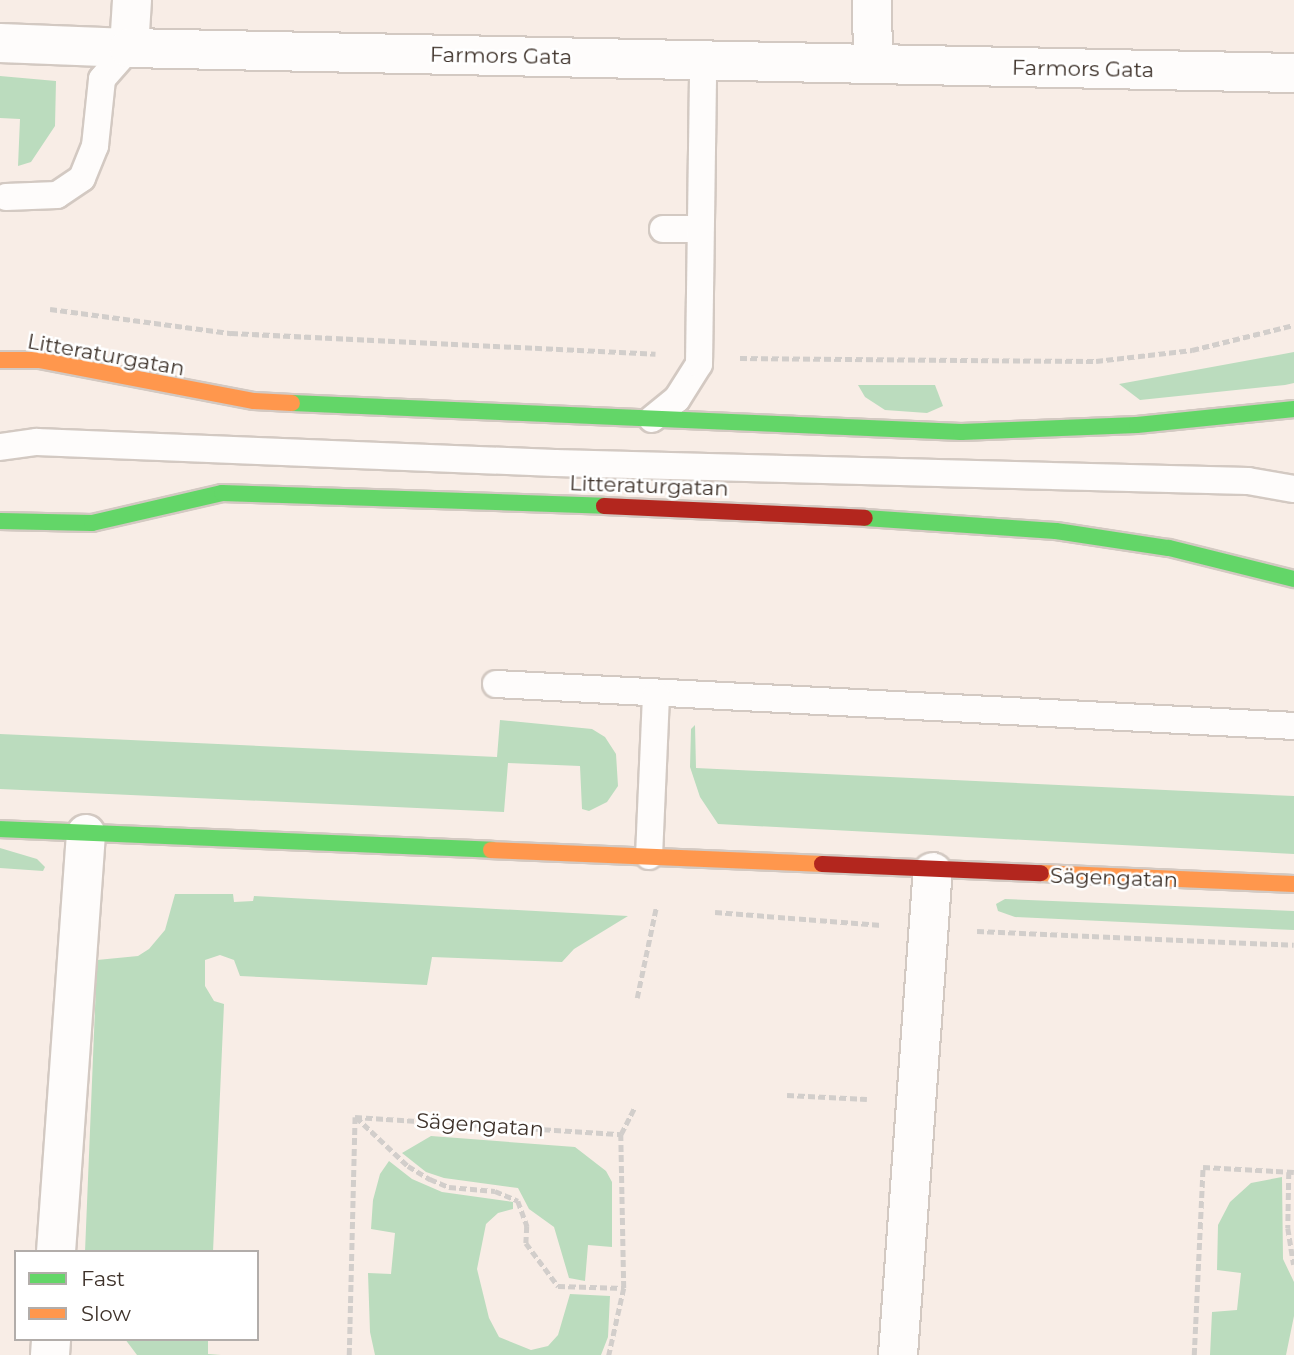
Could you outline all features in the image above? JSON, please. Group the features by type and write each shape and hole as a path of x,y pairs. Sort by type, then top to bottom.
{"street":[{"path":"129,48 132,0"},
{"path":"872,0 873,64"},
{"name":"Farmors Gata","path":"0,43 1294,73"},
{"name":"Litteraturgatan","path":"0,360 39,360 254,401 961,432 1137,425 1294,409"},
{"name":"Litteraturgatan","path":"0,521 92,523 222,493 758,511 1056,531 1169,548 1294,579"},
{"name":"Sägengatan","path":"0,830 649,856 933,872 1294,884"},
{"path":"56,1250 86,834"},
{"path":"898,1355 933,872"}],"lane":[{"path":"6,197 57,195 82,178 95,146 102,79 129,48"},
{"path":"652,419 677,399 699,364 703,60"},
{"path":"663,229 700,229"},
{"path":"0,447 37,442 380,457 1248,481 1294,489"},
{"path":"496,684 656,695 1294,726"},
{"path":"649,856 656,695"}],"path":[{"path":"642,907 670,909"},
{"path":"638,998 656,908"},
{"path":"711,912 929,929 1294,945"},
{"path":"787,1095 917,1101"},
{"path":"608,1355 624,1288 621,1134 634,1108"},
{"path":"355,1117 408,1166 430,1179 449,1187 495,1191 518,1201 527,1226 526,1243 558,1286 624,1288"},
{"path":"349,1355 355,1117"},
{"name":"Sägengatan","path":"355,1117 621,1134"},
{"path":"1194,1355 1203,1167 1291,1172 1288,1228 1294,1265"}],"green space":[{"path":"0,76 56,81 55,126 31,162 18,166 20,119 0,118"},
{"path":"1294,352 1294,383 1285,385 1140,400 1119,384"},
{"path":"858,385 935,385 943,406 927,413 885,410 865,397"},
{"path":"500,720 592,729 605,737 616,754 618,786 607,802 589,811 582,809 580,766 508,763 504,812 0,789 0,734 497,757"},
{"path":"695,725 696,768 1294,796 1294,854 718,824 700,797 690,767 691,729"},
{"path":"0,848 37,859 45,867 43,871 0,868"},
{"path":"175,894 233,894 234,902 253,901 254,896 628,916 574,949 562,962 432,957 427,985 240,976 234,960 220,955 205,960 205,986 214,1001 224,1004 213,1250 85,1250 97,960 138,956 149,949 165,930"},
{"path":"1005,899 1294,911 1294,930 1015,917 998,911 996,904"},
{"path":"431,1136 575,1147 606,1171 612,1182 612,1247 588,1245 585,1281 569,1278 554,1227 529,1209 518,1188 444,1178 426,1172 402,1153"},
{"path":"389,1161 412,1179 442,1192 513,1202 513,1209 498,1213 486,1224 477,1269 489,1318 499,1337 531,1350 548,1346 558,1335 570,1294 610,1296 608,1337 601,1355 375,1355 370,1332 368,1273 391,1274 395,1233 371,1229 373,1200 380,1174"},
{"path":"1282,1177 1283,1259 1294,1282 1294,1316 1286,1355 1210,1355 1212,1312 1237,1310 1241,1273 1217,1270 1218,1225 1230,1202 1251,1183"},
{"path":"126,1341 208,1341 208,1354 221,1355 137,1355"}],"traffic: fast":[{"path":"292,403 961,432 1137,425 1294,409"},
{"path":"0,521 92,523 222,493 604,506"},
{"path":"865,518 1056,531 1169,548 1294,579"},
{"path":"0,829 491,850"}],"traffic: slow":[{"path":"0,360 39,360 254,401 292,403"},
{"path":"491,850 822,864"},
{"path":"1041,873 1294,884"}],"traffic: jam":[{"path":"604,506 865,518"},
{"path":"822,864 1041,873"}]}
